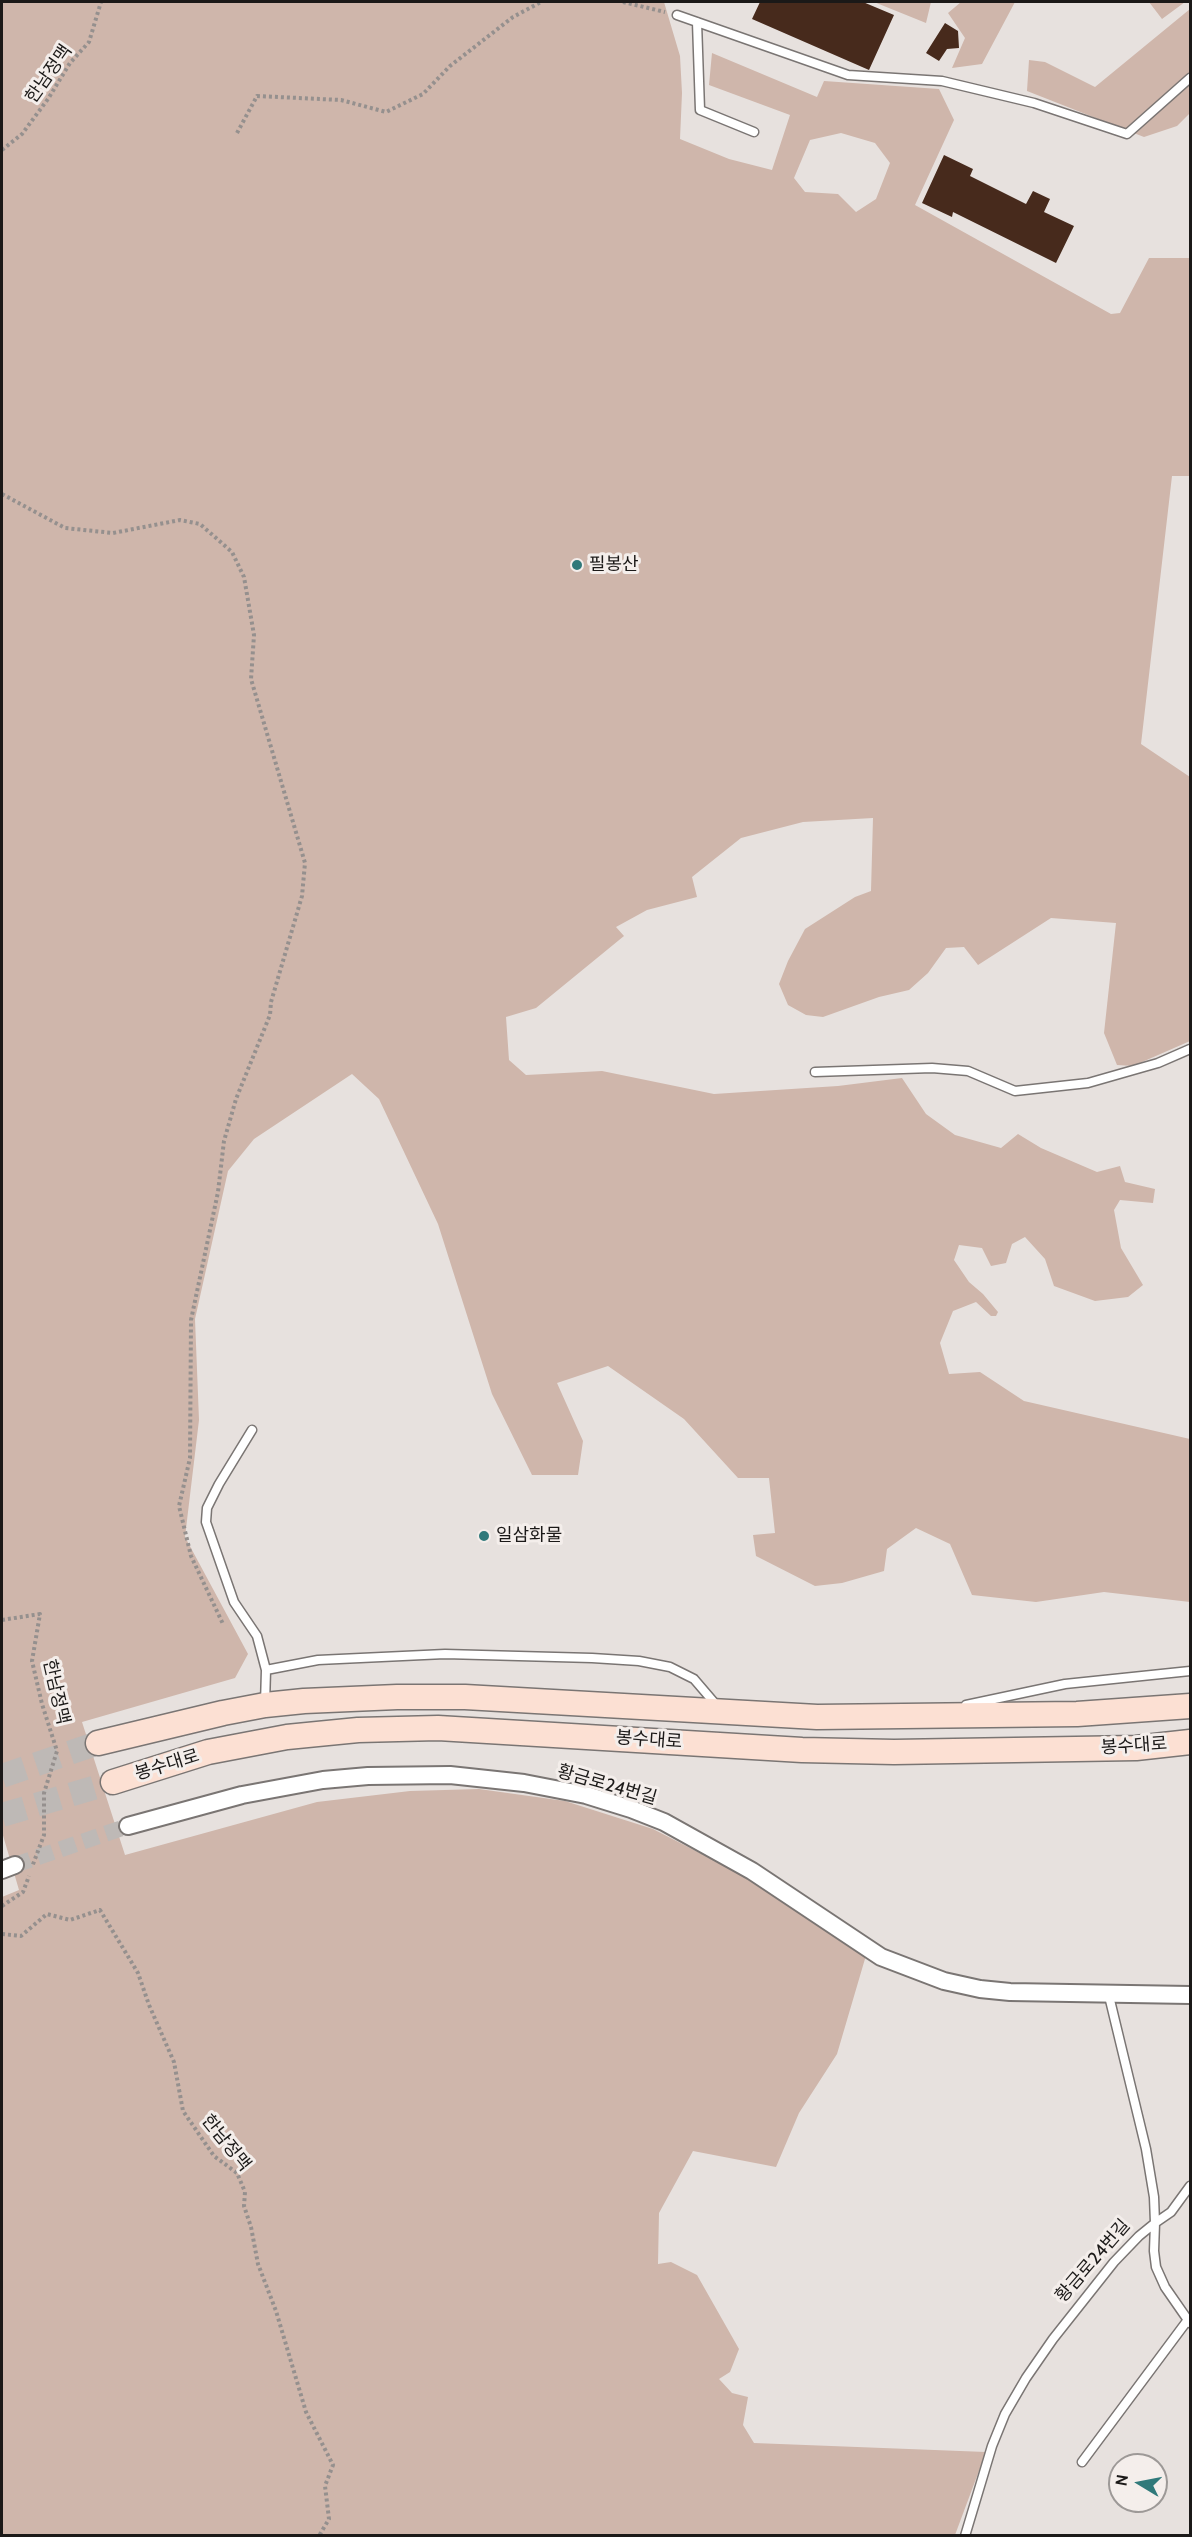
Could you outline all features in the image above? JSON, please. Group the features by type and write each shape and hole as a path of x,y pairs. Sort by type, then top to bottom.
{"main road":[{"name":"봉수대로","path":"98,1743 265,1705 397,1697 465,1697 817,1717 1077,1714 1191,1706"},
{"name":"봉수대로","path":"113,1782 208,1752 287,1737 358,1730 438,1728 802,1750 883,1752 1136,1748 1191,1742"}],"street":[{"name":"황금로24번길","path":"128,1826 242,1795 323,1780 406,1774 450,1775 524,1783 586,1795 632,1809 664,1822 752,1871 881,1957 921,1974 980,1989 1109,1996 1191,1995"}],"lane":[{"path":"677,15 848,75 942,81 1034,103 1126,134 1191,78"},
{"path":"697,22 700,110 754,132"},
{"path":"815,1072 899,1067 968,1071 1015,1091 1088,1083 1158,1063 1191,1048"},
{"path":"252,1430 219,1484 207,1508 206,1522 234,1602 257,1636 266,1670 265,1705"},
{"path":"266,1670 318,1660 445,1654 639,1661 670,1667 694,1679 722,1711"},
{"path":"911,1716 1065,1684 1191,1671"},
{"name":"황금로24번길","path":"965,2535 992,2446 1005,2414 1026,2378 1053,2339 1114,2262 1155,2223 1154,2197 1146,2149 1109,1996"},
{"path":"1082,2462 1189,2322 1165,2287 1156,2267 1154,2251 1155,2223 1171,2212 1191,2186"}],"path":[{"name":"한남정맥","path":"2,150 22,134 48,99 70,63 89,42 101,2"},
{"path":"237,133 257,96 341,100 386,112 423,94 450,66 513,17 541,2"},
{"path":"623,2 677,15"},
{"path":"2,494 65,528 113,533 180,520 200,524 232,552 244,577 254,635 251,679 305,863 302,896 270,1002 270,1015 236,1099 224,1141 218,1192 191,1320 190,1458 179,1506 190,1556 223,1624"},
{"name":"한남정맥","path":"2,1620 40,1614 32,1661 42,1704 57,1751 44,1793 44,1835 23,1892 2,1906"},
{"name":"한남정맥","path":"2,1934 21,1936 47,1914 70,1920 100,1910 138,1973 149,2005 174,2062 183,2111 214,2156 237,2173 245,2192 244,2206 251,2227 258,2264 276,2311 306,2412 333,2465 325,2486 329,2519 319,2535"}],"shaded area":[{"path":"2,2 664,2 680,56 682,93 680,139 729,159 772,170 790,115 709,85 712,53 817,97 824,81 939,89 954,120 915,205 1111,314 1120,313 1149,258 1190,258 1190,476 1172,476 1141,744 1190,777 1190,1041 1133,1066 1117,1065 1104,1033 1116,923 1051,918 978,965 964,947 946,948 928,973 909,990 879,997 823,1017 806,1015 788,1005 779,984 805,929 855,897 871,891 873,818 803,822 741,838 692,877 697,897 647,910 616,927 624,936 536,1008 506,1017 509,1060 526,1075 602,1071 714,1094 838,1086 902,1078 926,1114 955,1135 1001,1148 1018,1134 1041,1148 1097,1172 1120,1166 1125,1182 1155,1189 1153,1203 1120,1200 1114,1210 1121,1248 1143,1285 1128,1297 1095,1301 1054,1286 1045,1259 1025,1237 1012,1244 1006,1263 991,1266 982,1248 959,1245 954,1260 969,1282 998,1312 996,1316 991,1316 976,1302 953,1311 940,1343 949,1374 980,1372 1024,1401 1190,1439 1190,1602 1104,1592 1036,1602 972,1595 950,1544 916,1528 887,1549 884,1571 842,1583 815,1586 756,1556 753,1535 775,1533 769,1478 738,1478 684,1419 608,1366 557,1383 583,1441 578,1475 532,1475 492,1394 438,1224 379,1099 352,1074 254,1139 228,1171 195,1319 199,1420 185,1537 248,1654 235,1678 82,1722 125,1855 317,1802 410,1791 479,1789 565,1801 653,1829 729,1868 867,1952 837,2054 799,2113 776,2167 693,2151 659,2213 658,2264 671,2262 697,2275 739,2349 730,2372 719,2379 732,2393 748,2397 743,2425 754,2443 986,2452 955,2535 2,2535 2,1897 19,1890 2,1832","holes":["841,133 875,143 890,163 876,199 856,212 838,194 805,192 794,178 810,140"]},
{"path":"874,2 931,2 926,23"},
{"path":"961,2 1015,2 982,64 952,68 965,38 948,13"},
{"path":"1149,2 1185,2 1162,19"},
{"path":"1190,9 1190,113 1177,126 1144,137 1027,91 1029,60 1045,62 1095,87"}],"building":[{"path":"760,2 863,2 894,15 869,70 752,19"},
{"path":"945,23 958,31 959,48 947,49 939,61 926,53"},
{"path":"944,155 973,169 970,176 1026,204 1033,191 1050,199 1044,212 1074,226 1056,263 953,212 952,217 922,203"}],"tunnel":[{"path":"2,1776 98,1743"},
{"path":"2,1815 113,1782"},
{"path":"15,1865 128,1826"}],"place":[{"name":"필봉산","path":"577,565"},
{"name":"일삼화물","path":"484,1536"}]}
